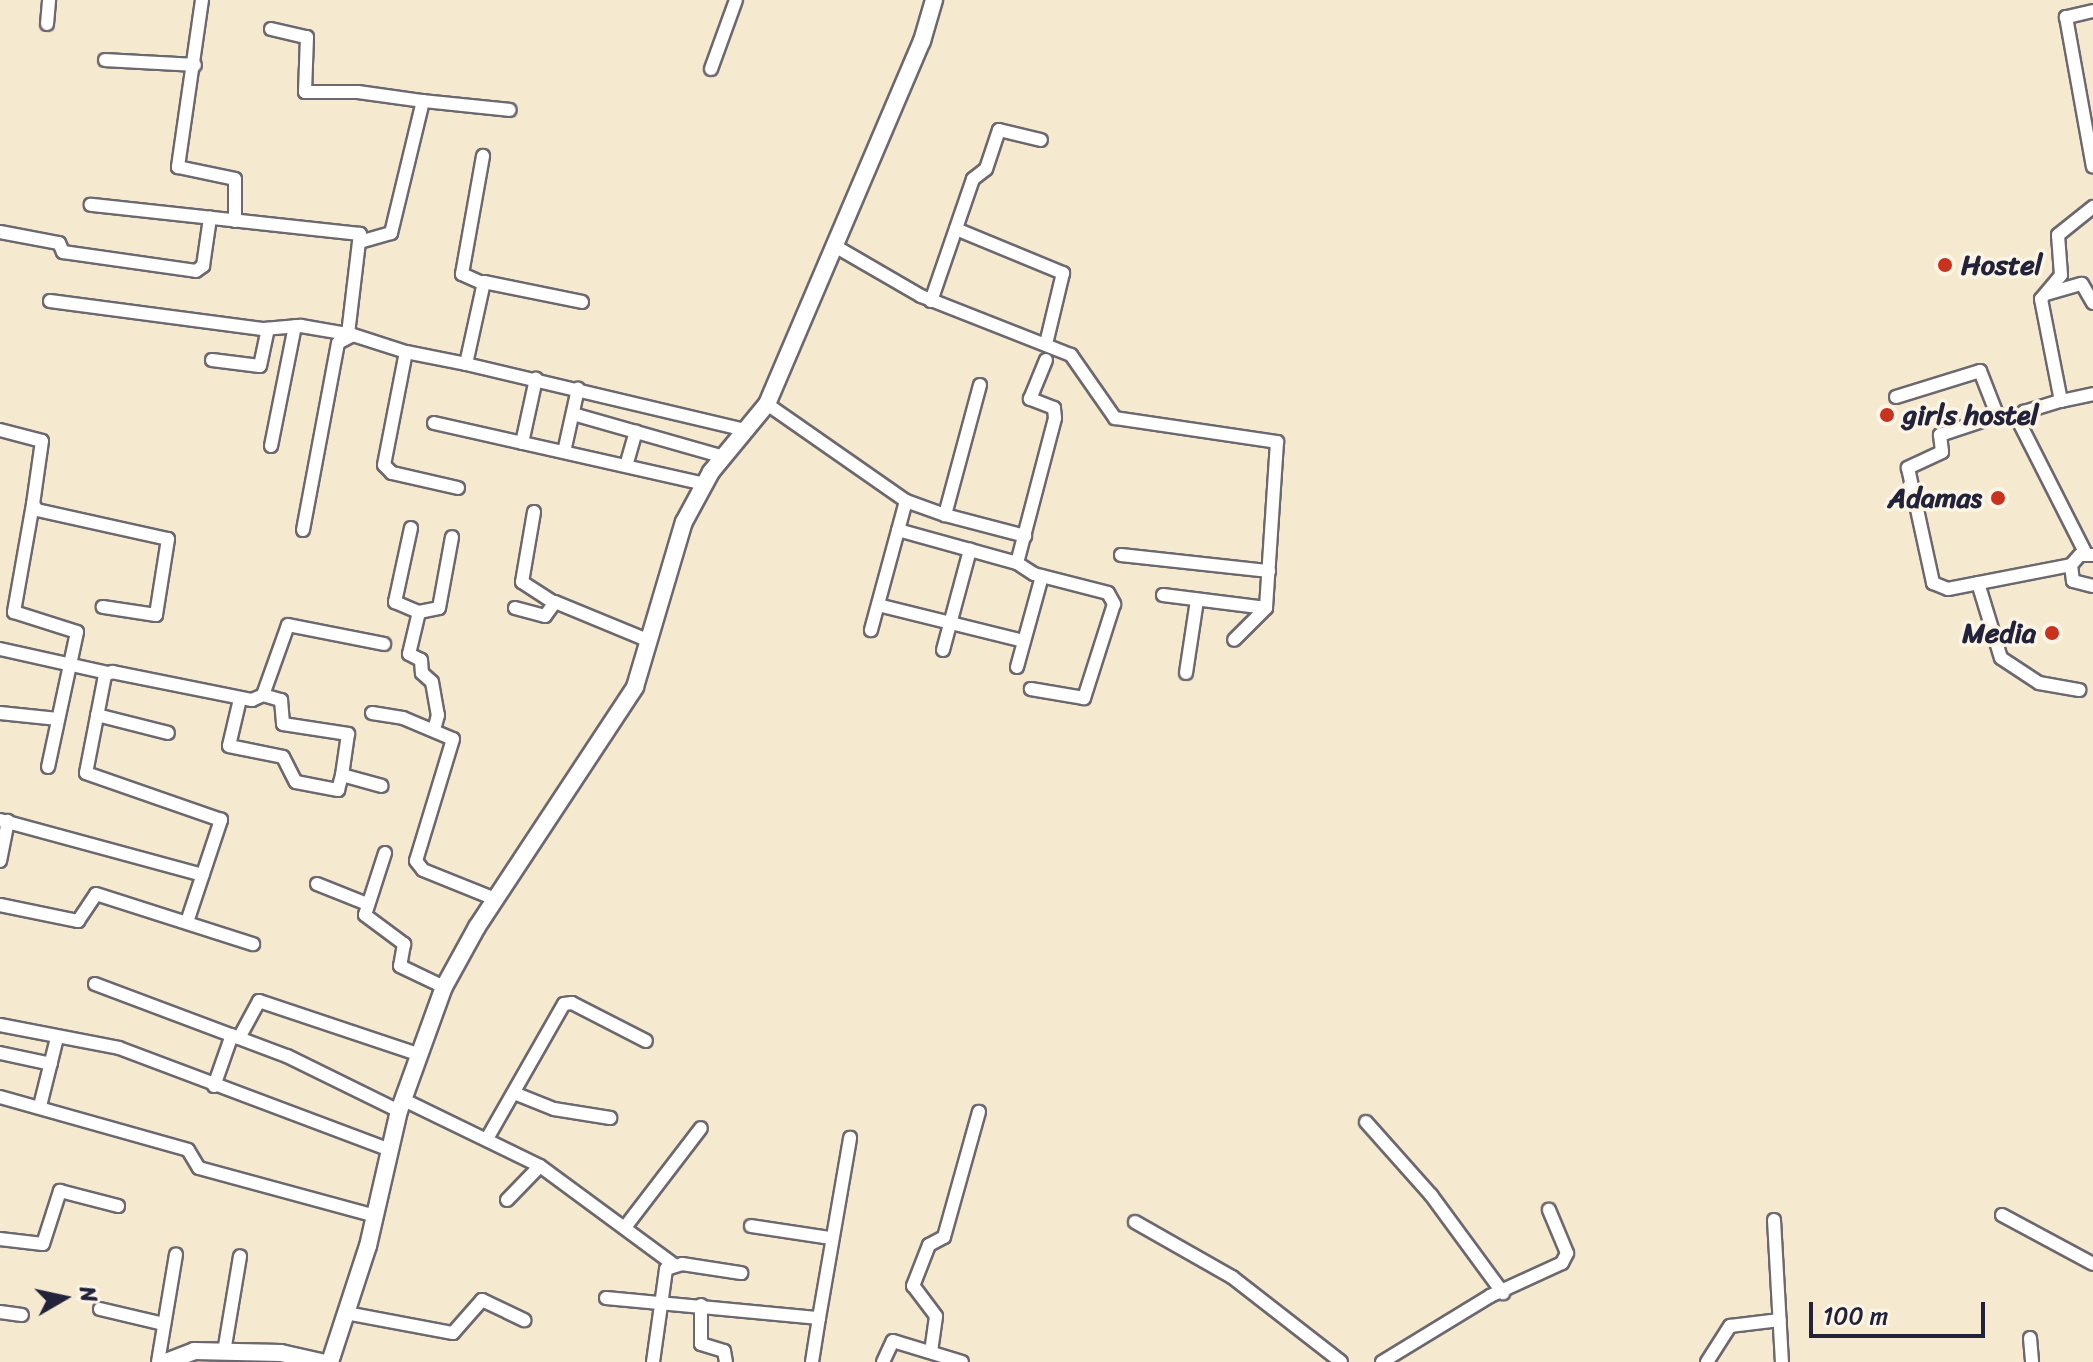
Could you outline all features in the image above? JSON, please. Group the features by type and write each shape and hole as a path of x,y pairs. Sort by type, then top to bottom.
{"street":[{"path":"47,24 49,0"},
{"path":"202,0 178,167 235,179 235,221"},
{"path":"711,69 736,0"},
{"path":"330,1362 376,1216 401,1105 417,1054 444,987 495,899 635,687 676,543 704,484 767,404 922,41 934,0"},
{"path":"2093,11 2066,17 2093,167"},
{"path":"271,29 307,37 305,92 358,92 510,110"},
{"path":"105,60 195,65"},
{"path":"363,241 391,233 423,101"},
{"path":"931,301 973,179 986,169 999,130 1041,140"},
{"path":"483,156 462,274 482,283 582,302"},
{"path":"91,205 357,232 363,241 348,334 334,355 303,530"},
{"path":"2043,295 2061,275 2058,235 2093,207"},
{"path":"0,232 59,243 63,252 196,271 203,266 210,218"},
{"path":"956,229 1065,276 1046,344"},
{"path":"833,245 931,301 1046,344 1077,361 1115,418 1277,442 1266,608 1234,640"},
{"path":"466,364 482,283"},
{"path":"2043,295 2082,284 2093,303"},
{"path":"2043,295 2061,401"},
{"path":"50,301 268,329 295,326 348,334 406,352 536,379 746,430"},
{"path":"271,446 295,326"},
{"path":"212,360 260,366 268,329"},
{"path":"406,352 384,465 392,473 458,488"},
{"path":"1017,563 1055,418 1054,408 1030,399 1046,360"},
{"path":"1896,397 1980,371 1998,417"},
{"path":"522,443 536,379"},
{"path":"945,515 980,385"},
{"path":"564,452 578,389"},
{"path":"2021,417 2021,431 2090,554 2071,565 1948,589 1933,583 1907,472 1943,451 1940,435 1998,417 2021,417 2061,401 2093,394"},
{"path":"767,404 906,501 945,515 1025,536"},
{"path":"626,466 655,407"},
{"path":"573,414 724,457"},
{"path":"434,423 704,484"},
{"path":"0,430 44,444 13,608 17,614 76,628 48,767"},
{"path":"871,630 906,501"},
{"path":"33,504 37,510 168,539 156,615 103,607"},
{"path":"534,512 522,582 553,602 647,640"},
{"path":"411,528 395,602 419,612 439,608 452,537"},
{"path":"898,530 1017,563 1042,576 1108,593 1114,604 1087,694 1079,700 1031,689"},
{"path":"943,650 970,550"},
{"path":"1121,555 1269,571"},
{"path":"2071,565 2073,581 2093,586"},
{"path":"1017,667 1042,576"},
{"path":"1978,583 1993,645 2001,658 2033,680 2079,690"},
{"path":"1163,595 1266,608"},
{"path":"1186,673 1197,600"},
{"path":"515,608 545,616 553,602"},
{"path":"878,605 1024,641"},
{"path":"419,612 409,654 421,660 422,673 432,682 438,715 434,730"},
{"path":"263,695 288,625 384,644"},
{"path":"0,649 240,699 263,695 281,700 283,724 348,734 338,790 296,782 283,757 229,746 240,699"},
{"path":"108,673 97,715 89,776 220,817 187,922"},
{"path":"0,713 58,719"},
{"path":"372,713 451,737 455,749 416,861 423,870 495,899"},
{"path":"97,715 168,733"},
{"path":"342,775 382,786"},
{"path":"0,861 4,820 203,875"},
{"path":"385,853 367,904 367,919 405,946 400,966 444,987"},
{"path":"317,884 367,904"},
{"path":"0,905 78,921 96,894 253,944"},
{"path":"95,984 236,1036 401,1105 488,1137 540,1166 626,1226 673,1264 741,1273"},
{"path":"214,1086 236,1036 259,1001 417,1054"},
{"path":"488,1137 564,1004 572,1003 646,1041"},
{"path":"0,1025 119,1048 390,1150"},
{"path":"40,1106 57,1038"},
{"path":"0,1053 51,1064"},
{"path":"514,1093 554,1109 610,1118"},
{"path":"1,1102 40,1106 188,1150 199,1168 376,1216"},
{"path":"931,1352 936,1316 913,1286 929,1245 944,1237 979,1112"},
{"path":"1366,1122 1431,1195 1503,1293"},
{"path":"626,1226 701,1128"},
{"path":"812,1362 830,1238 850,1138"},
{"path":"507,1200 540,1166"},
{"path":"0,1239 43,1244 60,1191 118,1206"},
{"path":"1382,1362 1426,1332 1566,1258 1549,1210"},
{"path":"2002,1215 2093,1264"},
{"path":"1774,1220 1782,1362"},
{"path":"1135,1222 1232,1277 1264,1307 1341,1362"},
{"path":"751,1226 830,1238"},
{"path":"158,1362 176,1254"},
{"path":"224,1352 240,1256"},
{"path":"653,1362 666,1269 673,1264"},
{"path":"606,1298 819,1318"},
{"path":"346,1313 453,1333 482,1300 524,1320"},
{"path":"701,1305 701,1344 724,1351 726,1362"},
{"path":"100,1309 164,1324"},
{"path":"0,1312 22,1315"},
{"path":"1707,1362 1730,1326 1780,1320"},
{"path":"2030,1338 2032,1362"},
{"path":"883,1362 890,1341 962,1362"},
{"path":"166,1362 180,1353 224,1352 281,1353 321,1362"}],"place":[{"name":"Hostel","path":"1945,265"},
{"name":"girls hostel","path":"1887,415"},
{"name":"Adamas","path":"1998,498"},
{"name":"Media","path":"2052,633"}]}
